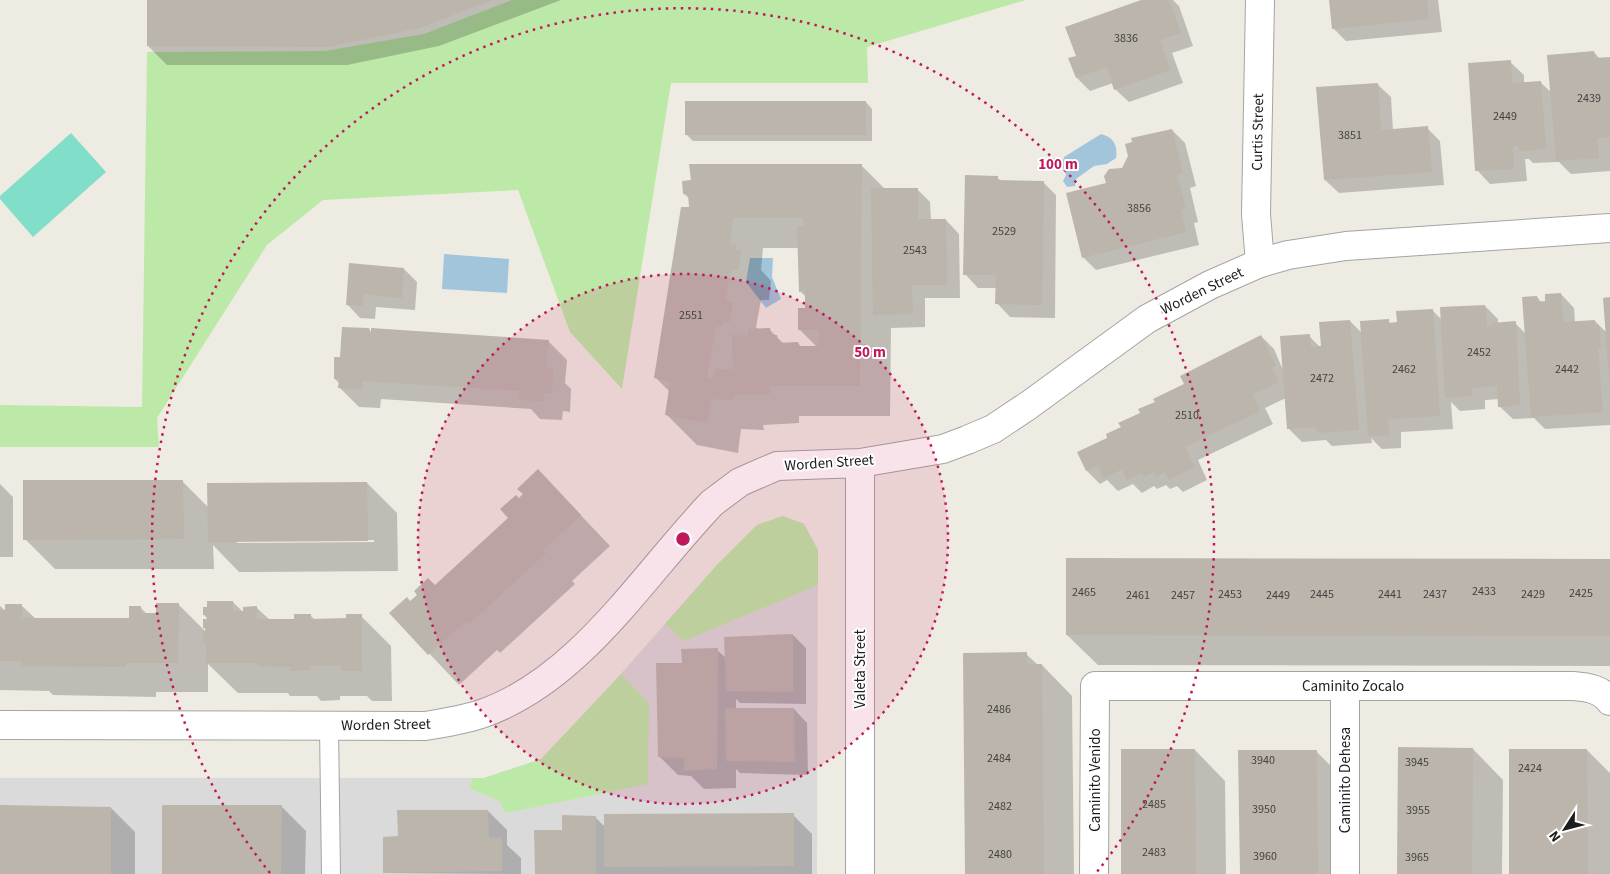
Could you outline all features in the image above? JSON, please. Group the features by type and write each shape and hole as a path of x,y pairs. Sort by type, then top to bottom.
{"street":[{"name":"Curtis Street","path":"1260,0 1256,214 1260,263"},
{"name":"Worden Street","path":"0,725 425,726 460,720 503,704 554,673 581,650 704,511 725,492 756,474 777,466 860,463 944,449 992,429 1147,319 1195,293 1260,263 1288,255 1346,246 1610,228"},
{"name":"Valeta Street","path":"860,463 860,874"},
{"name":"Caminito Zocalo","path":"1095,686 1578,687 1592,689 1609,699"},
{"name":"Caminito Venido","path":"1094,874 1095,686"},
{"name":"Caminito Dehesa","path":"1345,686 1345,874"}],"lane":[{"path":"329,726 331,874"}],"shaded area":[{"path":"71,133 106,172 33,237 0,199 0,196"},
{"path":"1101,134 1109,137 1116,146 1116,158 1107,164 1094,166 1076,179 1075,186 1067,187 1063,181 1066,175 1062,165 1064,157"},
{"path":"444,254 509,259 507,293 442,289"},
{"path":"750,258 773,258 772,277 781,299 766,308 746,282"},
{"path":"783,516 804,524 818,550 817,874 0,874 0,778 484,778 541,759 589,710 716,566 757,525"}],"green space":[{"path":"512,0 1026,0 867,47 868,83 671,83 622,389 570,332 518,190 323,200 267,245 157,418 159,447 0,447 0,405 142,407 147,52 325,51 424,34"},
{"path":"783,516 804,524 818,550 818,585 684,641 665,624 716,566 757,525"},
{"path":"621,674 649,703 648,784 505,813 500,801 470,789 472,778 484,778 541,759"}],"building":[{"path":"147,0 492,0 420,28 328,47 147,46"},
{"path":"1141,0 1169,0 1181,33 1160,40 1170,70 1114,90 1107,67 1076,78 1068,58 1076,56 1065,27"},
{"path":"1329,0 1427,0 1429,19 1332,29"},
{"path":"1594,51 1595,58 1610,57 1610,137 1597,138 1599,158 1556,161 1547,55"},
{"path":"1511,60 1512,83 1541,81 1546,149 1519,151 1518,146 1513,146 1514,169 1475,171 1468,63"},
{"path":"1378,83 1381,130 1428,126 1432,172 1324,180 1316,87"},
{"path":"685,101 866,101 866,135 685,135"},
{"path":"1172,129 1183,173 1177,175 1186,209 1181,210 1186,232 1082,258 1066,193 1106,183 1104,176 1109,169 1122,168 1128,156 1125,144 1132,142 1131,138"},
{"path":"689,164 862,164 860,386 769,386 770,394 733,395 734,400 711,399 707,423 665,415 670,382 654,378 681,207 689,207 688,194 683,194 682,181 691,180","holes":["733,218 803,218 804,226 797,226 799,292 805,291 805,308 798,308 798,330 819,330 818,346 799,346 798,342 778,343 777,335 771,335 770,328 748,329 748,336 732,335 733,369 715,369 713,379 707,378 716,326 722,327 723,322 730,322 733,302 725,301 731,270 739,270 741,250 736,250 736,244 730,243"]},
{"path":"965,175 998,176 998,180 1044,181 1042,305 995,304 996,275 963,275"},
{"path":"871,188 918,188 918,219 946,219 947,285 912,285 913,314 873,315"},
{"path":"349,263 404,268 402,298 363,294 363,306 346,305"},
{"path":"1561,293 1563,322 1595,320 1595,325 1599,325 1601,347 1598,348 1603,412 1531,417 1522,297 1537,296 1538,302 1545,301 1545,294"},
{"path":"1610,297 1610,378 1609,378 1603,298"},
{"path":"1485,305 1487,327 1492,326 1492,323 1516,321 1520,405 1498,407 1497,386 1472,388 1472,396 1445,398 1440,307"},
{"path":"1433,309 1440,416 1388,419 1389,435 1368,436 1360,321 1389,319 1389,323 1397,322 1396,311"},
{"path":"1350,320 1359,430 1317,433 1316,427 1287,429 1280,336 1310,334 1311,347 1321,346 1319,322"},
{"path":"342,327 369,328 371,334 371,328 549,340 546,368 553,368 552,393 544,393 544,401 519,400 520,391 362,381 362,390 338,388 339,379 334,379 334,357 340,357"},
{"path":"1261,335 1276,366 1272,368 1279,382 1253,394 1260,411 1185,447 1195,467 1169,480 1165,472 1156,477 1154,472 1143,477 1141,473 1127,480 1122,469 1104,479 1098,466 1086,471 1077,452 1107,438 1106,434 1121,427 1118,423 1140,413 1138,409 1155,402 1153,399 1184,384 1180,376"},
{"path":"538,469 581,515 543,550 546,553 469,624 466,621 428,655 389,613 407,597 410,601 417,595 414,591 428,578 435,585 508,518 500,509 516,495 519,498 523,494 517,489"},
{"path":"23,480 183,480 184,539 23,540"},
{"path":"367,482 368,541 208,542 207,483"},
{"path":"1066,558 1610,559 1610,636 1066,635"},
{"path":"207,601 233,601 233,611 243,611 243,607 257,606 257,619 294,619 294,614 311,614 311,619 346,618 346,614 362,614 362,671 341,671 341,666 310,666 311,670 290,671 290,667 259,666 258,663 206,663 206,642 203,642 203,631 206,631 206,628 203,628 203,619 207,619 206,615 203,615 203,607 207,607"},
{"path":"156,603 179,603 178,663 126,663 126,667 22,666 21,661 0,661 0,610 5,610 5,604 22,604 22,618 129,618 129,606 141,606 141,613 156,613"},
{"path":"793,634 793,692 726,691 724,637"},
{"path":"718,648 717,769 684,771 684,758 658,757 656,663 682,663 681,649"},
{"path":"1027,652 1027,664 1042,664 1044,874 965,874 963,653"},
{"path":"725,708 794,708 795,762 726,761"},
{"path":"1398,747 1473,748 1472,874 1397,874"},
{"path":"1121,749 1195,749 1196,874 1121,874"},
{"path":"1509,749 1587,749 1588,874 1509,874"},
{"path":"1238,750 1317,750 1318,874 1240,874"},
{"path":"0,805 111,807 111,874 0,874"},
{"path":"162,805 282,805 281,874 162,874"},
{"path":"397,810 488,810 489,837 502,838 502,871 383,873 383,837 398,836"},
{"path":"794,813 794,866 604,867 604,814"},
{"path":"562,815 596,816 596,874 535,874 534,830 562,830"}]}
